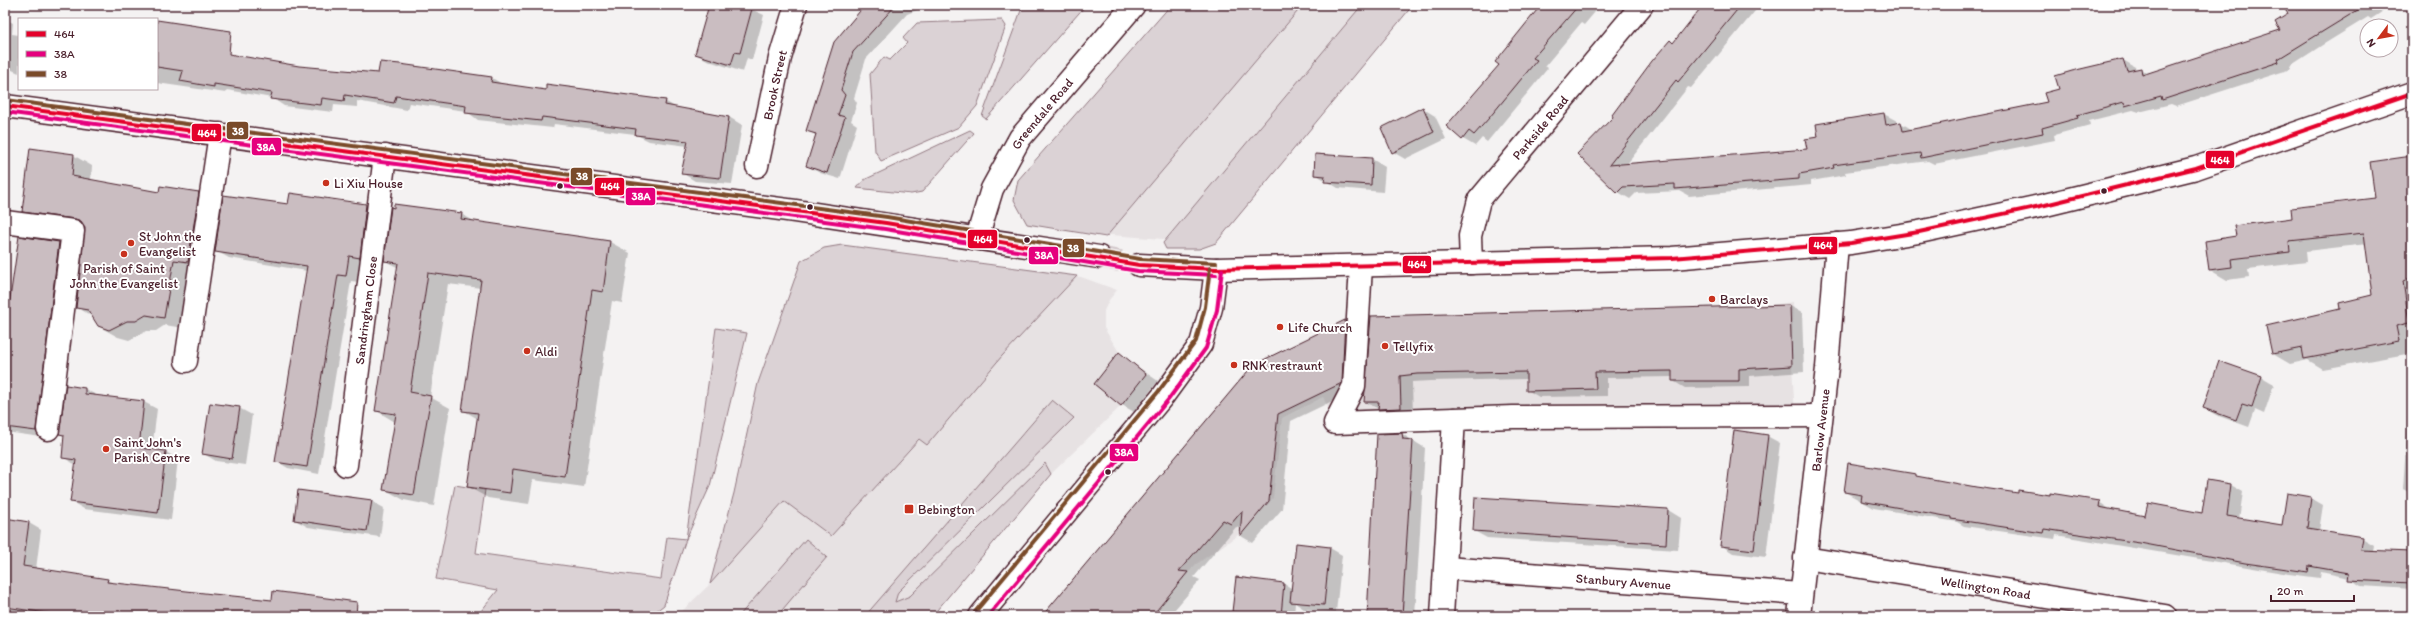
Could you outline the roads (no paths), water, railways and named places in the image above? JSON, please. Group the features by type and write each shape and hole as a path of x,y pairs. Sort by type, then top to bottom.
{"main road":[{"name":"Brook Street","path":"757,166 780,58 796,5"},
{"name":"Greendale Road","path":"978,238 992,189 1020,138 1134,5"},
{"name":"Parkside Road","path":"1470,263 1470,236 1479,200 1642,5"},
{"path":"1139,264 1216,269 1672,258 1837,244 1919,232 2045,205 2196,168 2412,93"},
{"path":"5,106 879,222 1099,257"},
{"path":"186,361 220,134"},
{"name":"Sandringham Close","path":"346,465 385,156"},
{"path":"5,222 73,231 48,429"},
{"name":"Barlow Avenue","path":"1799,616 1821,416 1837,244"},
{"path":"1361,266 1354,386 1335,423 1454,419 1821,416"},
{"path":"980,616 1163,396 1200,344 1211,308 1216,269"},
{"path":"1442,616 1454,419"},
{"name":"Wellington Road","path":"1805,558 2165,616"},
{"name":"Stanbury Avenue","path":"1446,568 1801,594"}],"tunnel":[{"path":"1099,257 1139,265"}],"place":[{"name":"Li Xiu House","path":"326,183"},
{"name":"St John the Evangelist","path":"131,243"},
{"name":"Parish of Saint John the Evangelist","path":"124,254"},
{"name":"Barclays","path":"1712,299"},
{"name":"Life Church","path":"1280,327"},
{"name":"Tellyfix","path":"1385,346"},
{"name":"Aldi","path":"527,351"},
{"name":"RNK restraunt","path":"1234,365"},
{"name":"Saint John's Parish Centre","path":"106,449"},
{"name":"Bebington","path":"909,509"}]}
